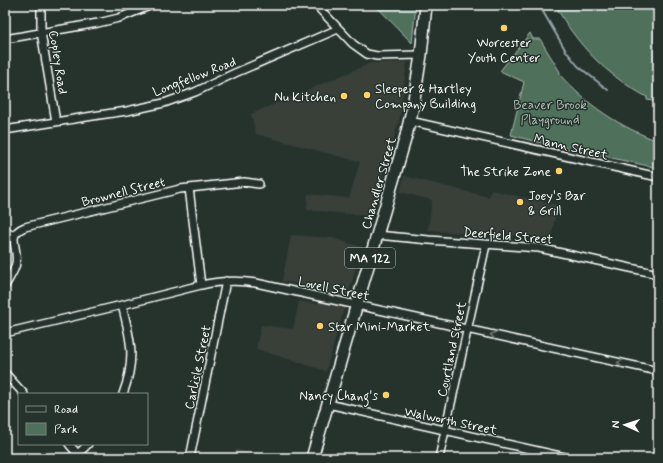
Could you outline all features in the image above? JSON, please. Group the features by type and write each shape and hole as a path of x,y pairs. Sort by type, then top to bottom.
{"main road":[{"name":"Chandler Street","path":"312,458 410,121 421,55 426,5"}],"street":[{"name":"Copley Road","path":"41,5 41,32 56,122"},
{"path":"5,39 98,23 119,18 152,5"},
{"path":"316,5 353,44 367,54 377,56 421,55"},
{"name":"Longfellow Road","path":"5,130 127,111 164,103 195,92 338,29"},
{"name":"Mann Street","path":"410,121 658,177"},
{"name":"Brownell Street","path":"14,236 19,229 25,227 180,189 244,182 259,184"},
{"path":"189,188 201,285"},
{"path":"5,231 14,236 17,256 12,274 5,286"},
{"name":"Deerfield Street","path":"378,235 486,245 525,246 658,274"},
{"name":"Courtland Street","path":"439,458 486,245"},
{"name":"Lovell Street","path":"5,333 201,285 226,281 237,281 256,283 658,371"},
{"name":"Carlisle Street","path":"190,458 226,281"},
{"path":"122,305 130,337 131,353 128,379 123,393"},
{"path":"5,373 23,393"},
{"name":"Walworth Street","path":"328,404 569,458"},
{"path":"69,445 78,457 87,445"}],"shaded area":[{"path":"407,62 400,117 371,216 307,210 308,194 349,198 360,162 256,134 251,114 371,63"},
{"path":"404,176 489,197 491,190 557,205 551,240 528,236 484,235 428,230 432,200 400,192"},
{"path":"291,235 332,238 362,247 326,371 256,349 261,325 293,329 299,301 317,304 321,289 282,281"},
{"path":"236,449 264,458 234,458"}],"green space":[{"path":"375,5 416,5 412,43"},
{"path":"555,5 658,5 658,102 647,100 647,97 618,79 594,58 573,33"},
{"name":"Beaver Brook Playground","path":"530,33 533,39 540,39 560,72 560,75 581,96 617,122 658,141 658,168 511,135 524,82 500,71"}],"waterway":[{"path":"539,5 566,51 578,66 608,90"}],"place":[{"name":"Worcester Youth Center","path":"504,28"},
{"name":"Sleeper & Hartley Company Building","path":"367,95"},
{"name":"Nu Kitchen","path":"344,96"},
{"name":"The Strike Zone","path":"559,171"},
{"name":"Joey's Bar & Grill","path":"520,202"},
{"name":"Star Mini-Market","path":"320,326"},
{"name":"Nancy Chang's","path":"386,395"}]}
